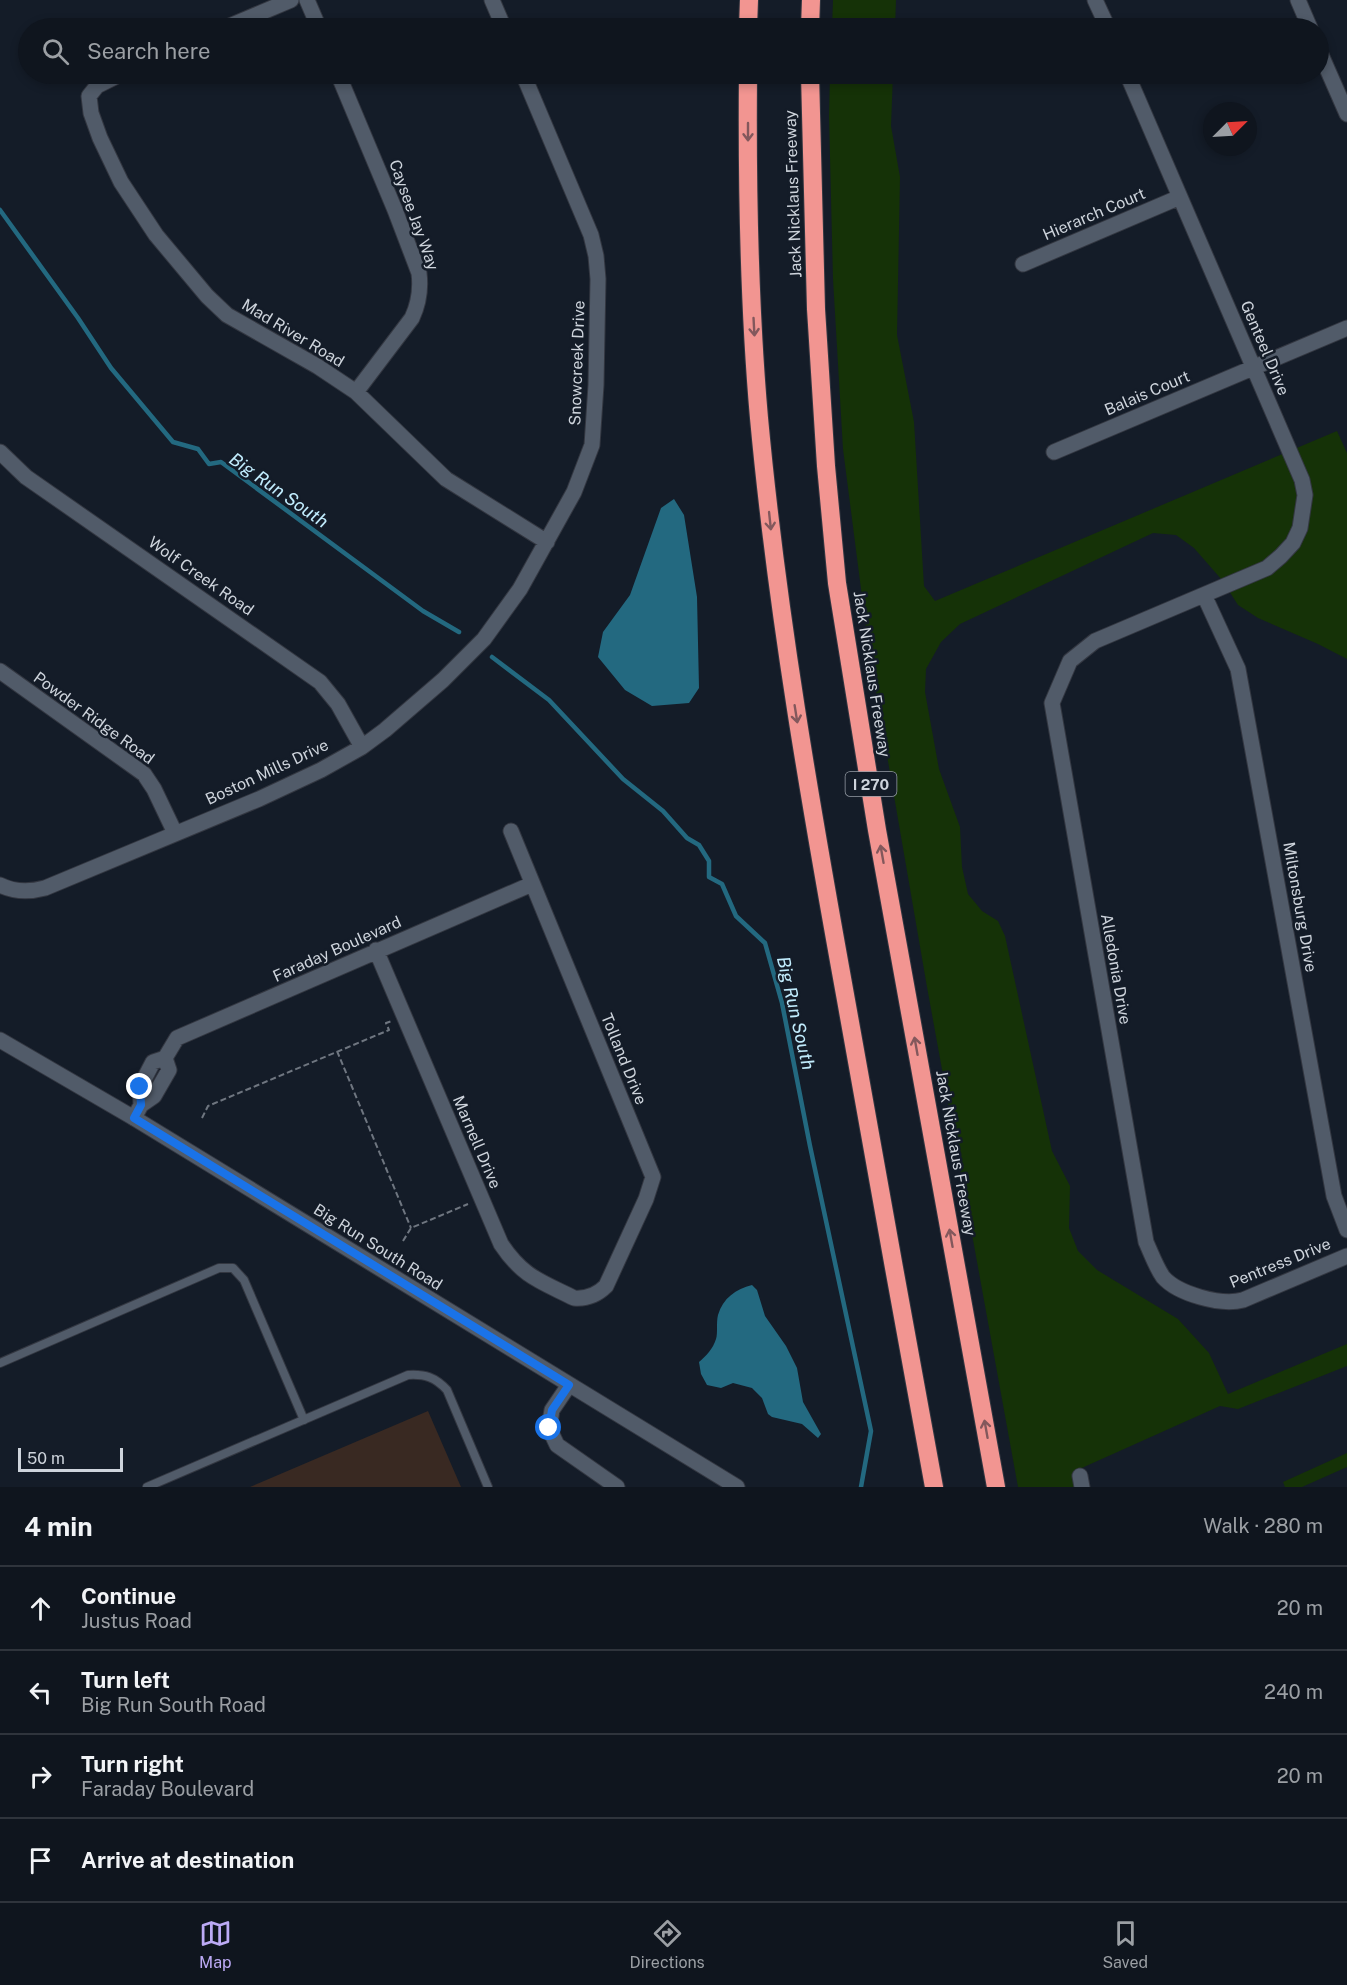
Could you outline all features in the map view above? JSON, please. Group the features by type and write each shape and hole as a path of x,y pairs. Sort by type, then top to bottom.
{"highway":[{"path":"748,18 749,0"},
{"path":"810,18 811,0"},
{"path":"748,84 752,291 759,415 771,535 793,694 820,856 934,1487"},
{"name":"Jack Nicklaus Freeway","path":"810,84 816,309 826,465 837,583 879,841 996,1487"}],"street":[{"path":"249,18 291,0"},
{"path":"307,0 315,18"},
{"path":"492,0 500,18"},
{"path":"1095,0 1101,18"},
{"path":"1298,0 1306,18"},
{"path":"1329,73 1347,114"},
{"name":"Mad River Road","path":"101,84 89,96 91,113 121,182 156,235 207,296 227,315 317,366 356,392 446,479 547,542"},
{"name":"Caysee Jay Way","path":"342,84 395,210 419,273 420,284 417,306 412,318 356,392"},
{"name":"Snowcreek Drive","path":"484,639 520,589 547,542 574,492 592,445 596,386 598,279 596,256 591,235 527,84"},
{"name":"Genteel Drive","path":"1052,703 1070,661 1095,641 1267,568 1293,543 1300,528 1305,495 1302,480 1131,84"},
{"name":"Hierarch Court","path":"1023,264 1180,197"},
{"name":"Balais Court","path":"1054,452 1347,328"},
{"name":"Wolf Creek Road","path":"0,452 26,477 320,682 338,704 362,747"},
{"name":"Miltonsburg Drive","path":"1204,595 1238,669 1334,1196 1347,1230"},
{"name":"Boston Mills Drive","path":"0,885 13,890 45,888 259,799 321,770 362,747 385,730 443,680 484,639"},
{"name":"Powder Ridge Road","path":"0,671 144,774 154,789 175,833"},
{"name":"Alledonia Drive","path":"1052,703 1146,1242"},
{"name":"Tolland Drive","path":"511,831 653,1177 646,1199 606,1286 594,1294"},
{"name":"Faraday Boulevard","path":"138,1112 140,1087 153,1062 165,1058 177,1038 532,884"},
{"name":"Marnell Drive","path":"376,950 501,1245 513,1262 526,1274 574,1298 594,1294"},
{"name":"Big Run South Road","path":"0,1040 138,1112 569,1385 737,1487"},
{"name":"Pentress Drive","path":"1146,1242 1164,1277 1191,1295 1230,1304 1347,1256"},
{"path":"569,1385 552,1410 549,1428 557,1445 617,1487"}],"lane":[{"path":"0,1363 219,1268 233,1268 244,1280 304,1420"},
{"path":"147,1487 408,1375 423,1374 437,1380 447,1390 488,1487"}],"path":[{"path":"202,1118 208,1106 389,1030 386,1023 404,1016"},
{"path":"337,1051 411,1228"},
{"path":"403,1241 411,1228 482,1199"}],"green space":[{"path":"833,0 896,0 895,18 832,18"},
{"path":"830,84 893,84 891,126 900,177 897,335 914,422 924,586 935,601 1337,431 1347,453 1347,659 1258,618 1238,605 1222,580 1194,548 1176,535 1153,533 960,624 941,642 926,669 925,692 939,769 960,827 962,867 968,894 982,911 998,921 1005,936 1052,1151 1070,1186 1069,1228 1078,1251 1097,1270 1178,1319 1209,1353 1228,1394 1347,1344 1347,1366 1238,1409 1220,1406 1075,1471 1078,1487 1018,1487 927,987 869,651 843,449 833,279"},
{"path":"1347,1453 1347,1467 1302,1487 1285,1487 1283,1482"}],"water":[{"path":"674,499 684,515 697,597 699,688 689,703 652,706 625,690 598,657 603,632 630,595 661,508"},
{"path":"752,1285 757,1290 765,1316 786,1346 797,1368 803,1402 821,1434 818,1438 802,1424 768,1414 762,1398 752,1388 733,1383 721,1388 707,1385 701,1374 699,1362 715,1343 720,1309 736,1292"}],"building":[{"path":"428,1411 461,1487 250,1487"}],"waterway":[{"name":"Big Run South","path":"0,210 111,368 173,442 198,449 209,464 221,462 423,611 459,632"},
{"name":"Big Run South","path":"492,657 549,700 623,779 663,811 687,838 699,845 709,861 709,877 722,884 736,916 765,943 782,1003 871,1431 861,1487"}],"route":[{"path":"140,1087 141,1105 134,1118 569,1385 552,1410 549,1428"}]}
